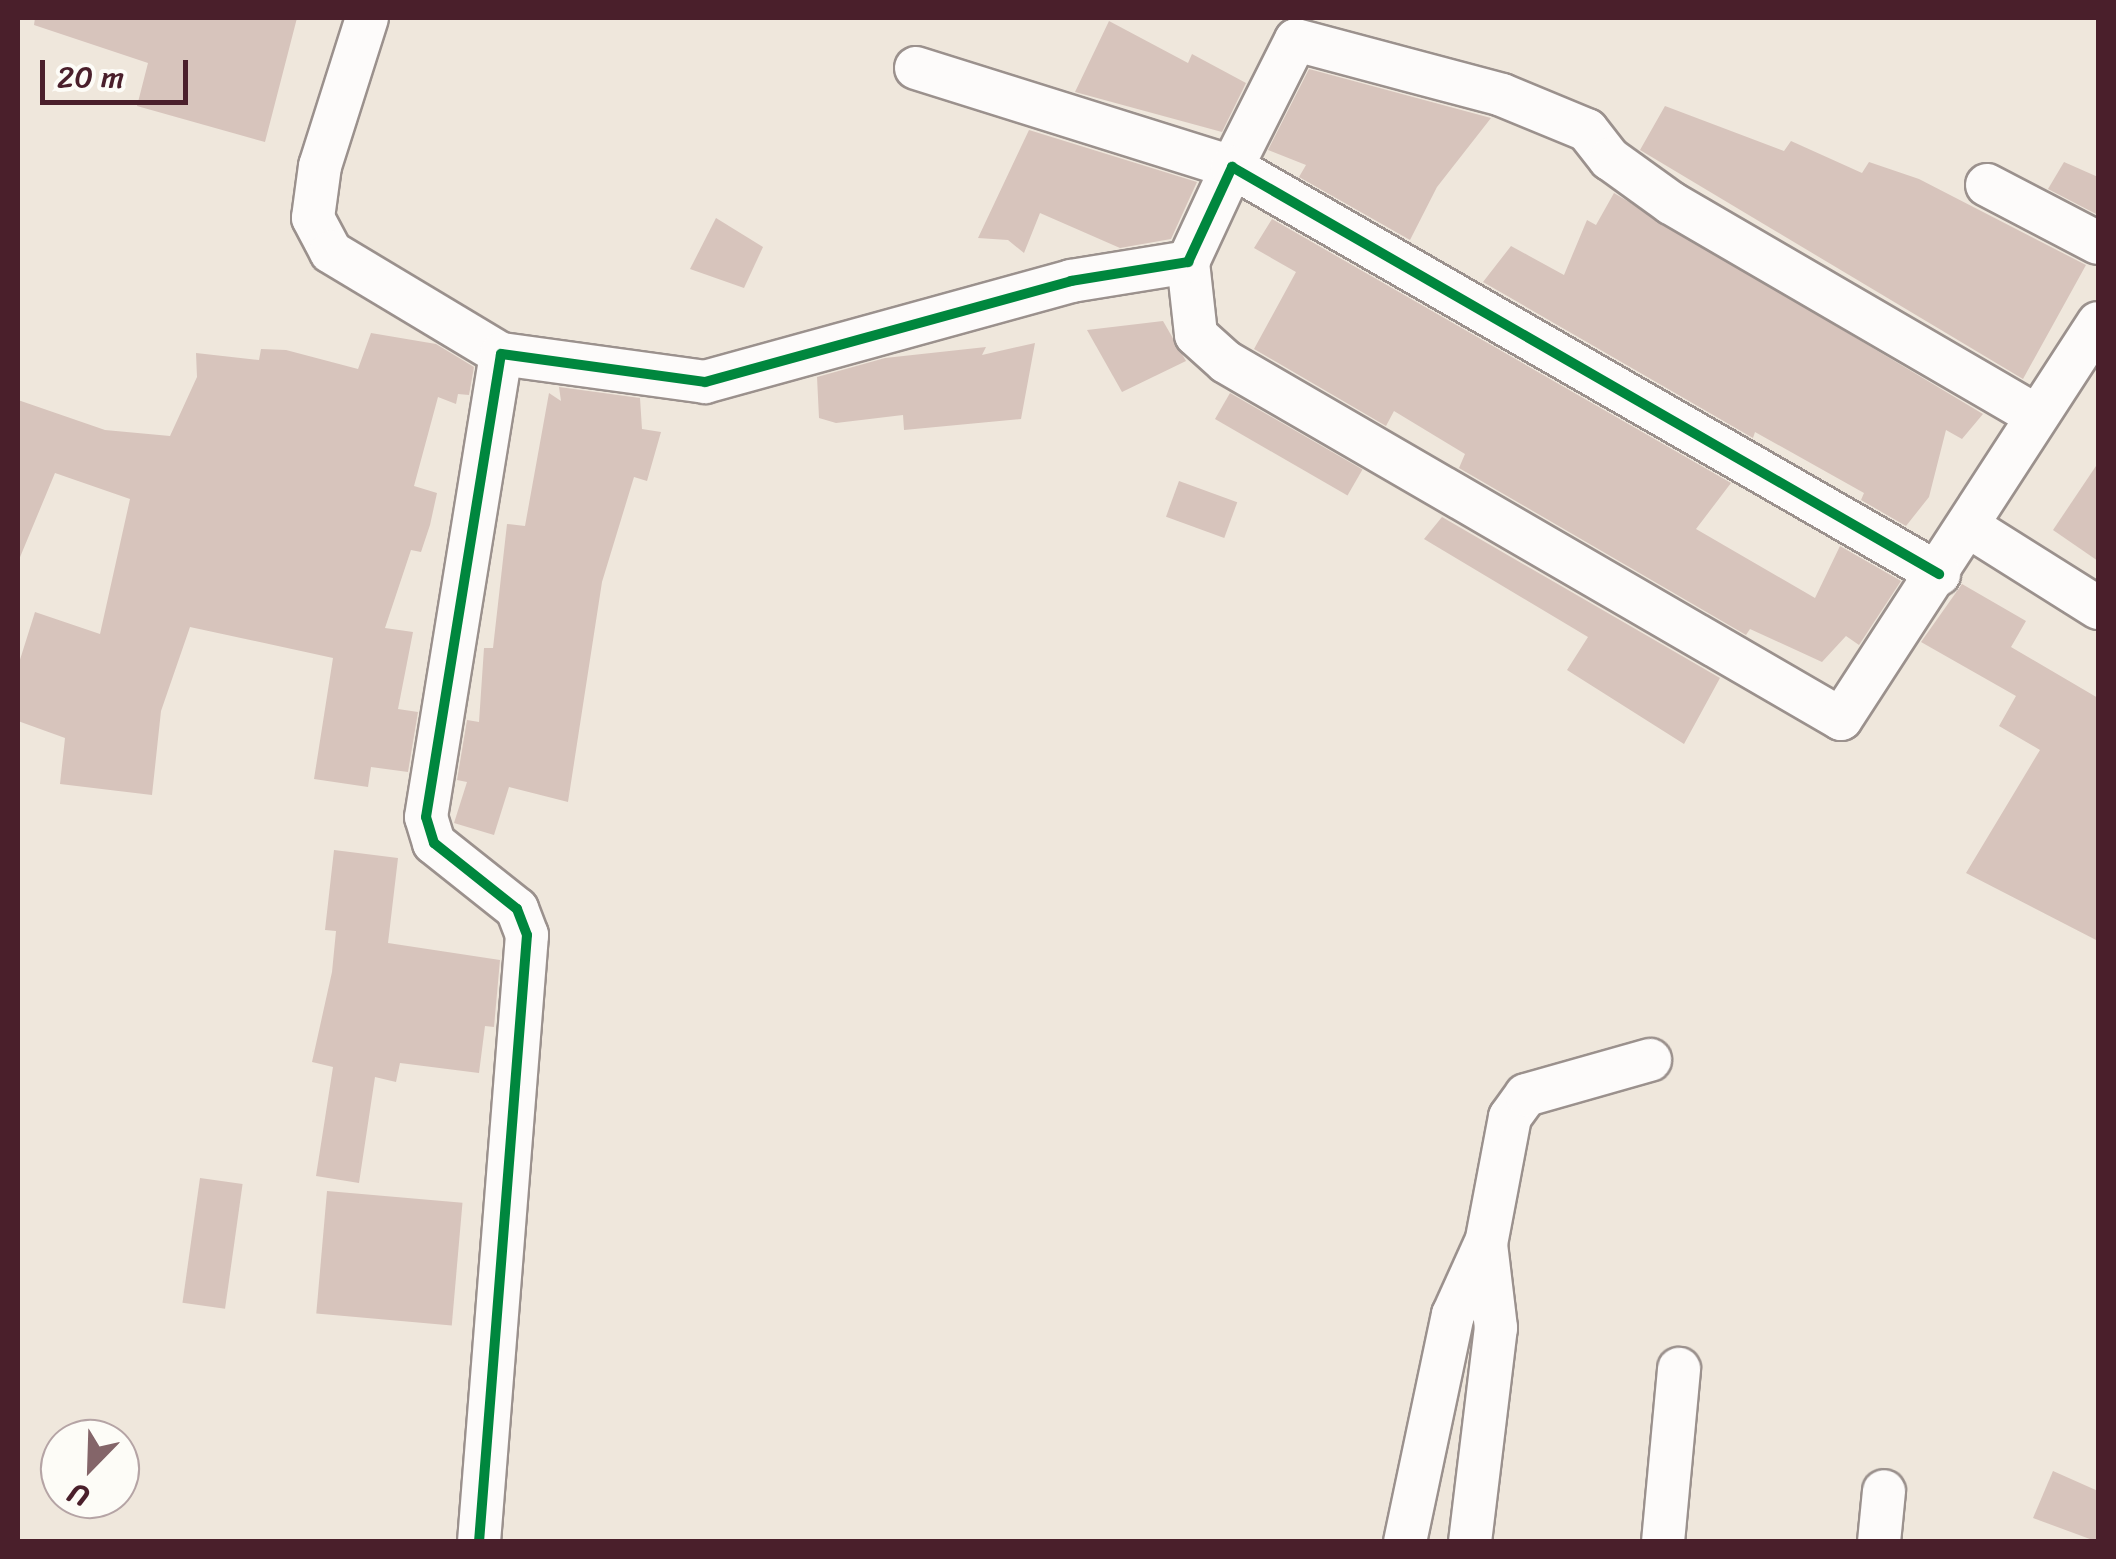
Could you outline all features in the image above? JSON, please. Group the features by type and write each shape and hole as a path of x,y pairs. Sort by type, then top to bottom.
{"street":[{"path":"367,18 320,166 313,218 331,252 501,354 705,382 1071,281 1188,262"},
{"path":"2036,416 1671,203 1610,159 1588,130 1554,112 1299,29 1188,262 1196,335 1226,362 1832,717 1849,716 2098,323"},
{"path":"916,68 1232,166 1939,574"},
{"path":"1987,185 2098,243"},
{"path":"479,1542 527,934 516,909 434,843 426,817 501,354"},
{"path":"1968,526 2098,608"},
{"path":"1404,1542 1452,1315 1486,1244 1518,1104 1526,1095 1650,1060"},
{"path":"1470,1542 1496,1328 1486,1244"},
{"path":"1663,1542 1679,1369"},
{"path":"1879,1542 1884,1491"}],"building":[{"path":"35,18 297,18 265,142 137,106 148,63 34,25"},
{"path":"1109,21 1188,63 1192,54 1246,83 1222,132 1075,92"},
{"path":"1309,69 1491,118 1437,187 1410,240 1299,177 1306,165 1268,150"},
{"path":"1665,106 1784,151 1791,141 1862,173 1869,162 1919,179 2086,265 2023,379 1640,150"},
{"path":"1029,130 1197,182 1171,239 1120,248 1040,213 1024,253 1008,240 978,238"},
{"path":"2064,162 2098,177 2098,215 2048,189"},
{"path":"1614,193 1983,414 1962,439 1946,430 1929,497 1906,526 1861,500 1864,493 1755,432 1753,438 1483,282 1511,246 1564,275 1587,220 1596,225"},
{"path":"716,218 763,247 744,288 690,269"},
{"path":"1272,219 1731,483 1696,529 1815,598 1840,546 1901,581 1859,645 1846,636 1822,662 1750,629 1746,635 1459,468 1465,454 1394,411 1386,426 1254,349 1296,272 1254,248"},
{"path":"1163,321 1186,361 1122,392 1087,330"},
{"path":"371,333 436,344 474,367 469,395 458,394 456,404 438,397 414,486 437,493 430,525 421,552 411,550 385,628 413,632 398,709 418,712 408,772 371,767 368,787 314,779 333,658 190,627 161,711 152,795 60,784 65,738 18,721 18,666 35,612 100,634 130,499 55,473 18,562 18,400 105,430 170,436 197,377 196,353 259,360 261,349 286,350 358,369"},
{"path":"1035,343 1021,419 904,430 903,415 836,423 819,418 817,377 885,358 986,347 982,355"},
{"path":"559,387 640,398 642,429 661,432 647,481 634,477 602,582 568,802 509,787 494,835 454,823 467,782 457,780 467,720 479,722 484,648 493,648 507,524 525,526 549,393 561,401"},
{"path":"1230,393 1363,470 1348,495 1215,419"},
{"path":"2098,463 2098,561 2053,530"},
{"path":"1179,481 1237,502 1224,538 1166,517"},
{"path":"1442,517 1720,678 1684,744 1567,670 1588,637 1424,539"},
{"path":"1962,584 2026,621 2011,647 2098,698 2098,941 1966,873 2040,750 1999,726 2016,696 1921,642"},
{"path":"334,850 398,858 388,943 500,960 494,1027 485,1026 479,1073 400,1063 396,1082 375,1077 359,1183 316,1176 333,1067 312,1062 332,972 336,931 325,930"},
{"path":"200,1178 243,1184 225,1309 182,1303"},
{"path":"327,1191 462,1203 452,1325 316,1314"},
{"path":"2053,1471 2098,1491 2098,1542 2033,1518"}],"cycle path":[{"path":"479,1542 527,935 517,909 434,843 426,817 501,354 705,382 1071,281 1188,262 1232,167 1939,574"}]}
